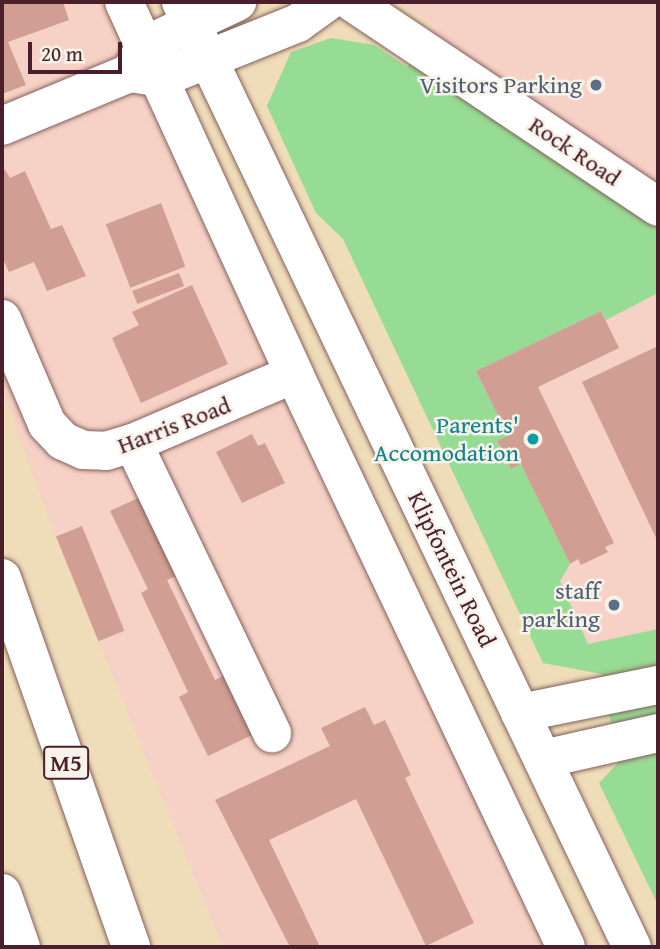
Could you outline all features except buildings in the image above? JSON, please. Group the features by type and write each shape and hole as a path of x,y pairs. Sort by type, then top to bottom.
{"main road":[{"path":"124,2 146,65 566,947"},
{"path":"146,65 186,13 237,2"},
{"path":"2,126 146,65 208,58 298,23 327,2"},
{"name":"Rock Road","path":"352,2 658,207"},
{"name":"Klipfontein Road","path":"186,13 632,947"},
{"name":"Harris Road","path":"2,319 47,424 63,441 83,450 106,451 133,443 294,374"},
{"path":"133,443 272,733"},
{"name":"M5","path":"2,578 131,947"},
{"path":"520,713 658,685"},
{"path":"543,759 658,733"},
{"path":"2,893 21,947"}],"shaded area":[{"path":"2,2 124,2 566,947 223,947 48,517 2,389"},
{"path":"400,2 658,2 658,905 599,783 618,763 602,674 543,663 343,239 316,213 267,106 291,52 331,38 374,45 408,67 436,26"}],"green space":[{"path":"331,38 374,45 407,67 412,61 658,225 658,293 606,320 601,311 476,371 508,436 497,442 511,469 521,464 570,564 560,581 588,644 658,629 658,905 599,783 618,763 602,674 543,663 343,239 316,213 267,106 291,52"}],"place":[{"name":"Visitors Parking","path":"596,85"},
{"name":"Parents' Accomodation","path":"533,439"},
{"name":"staff parking","path":"614,605"}]}
